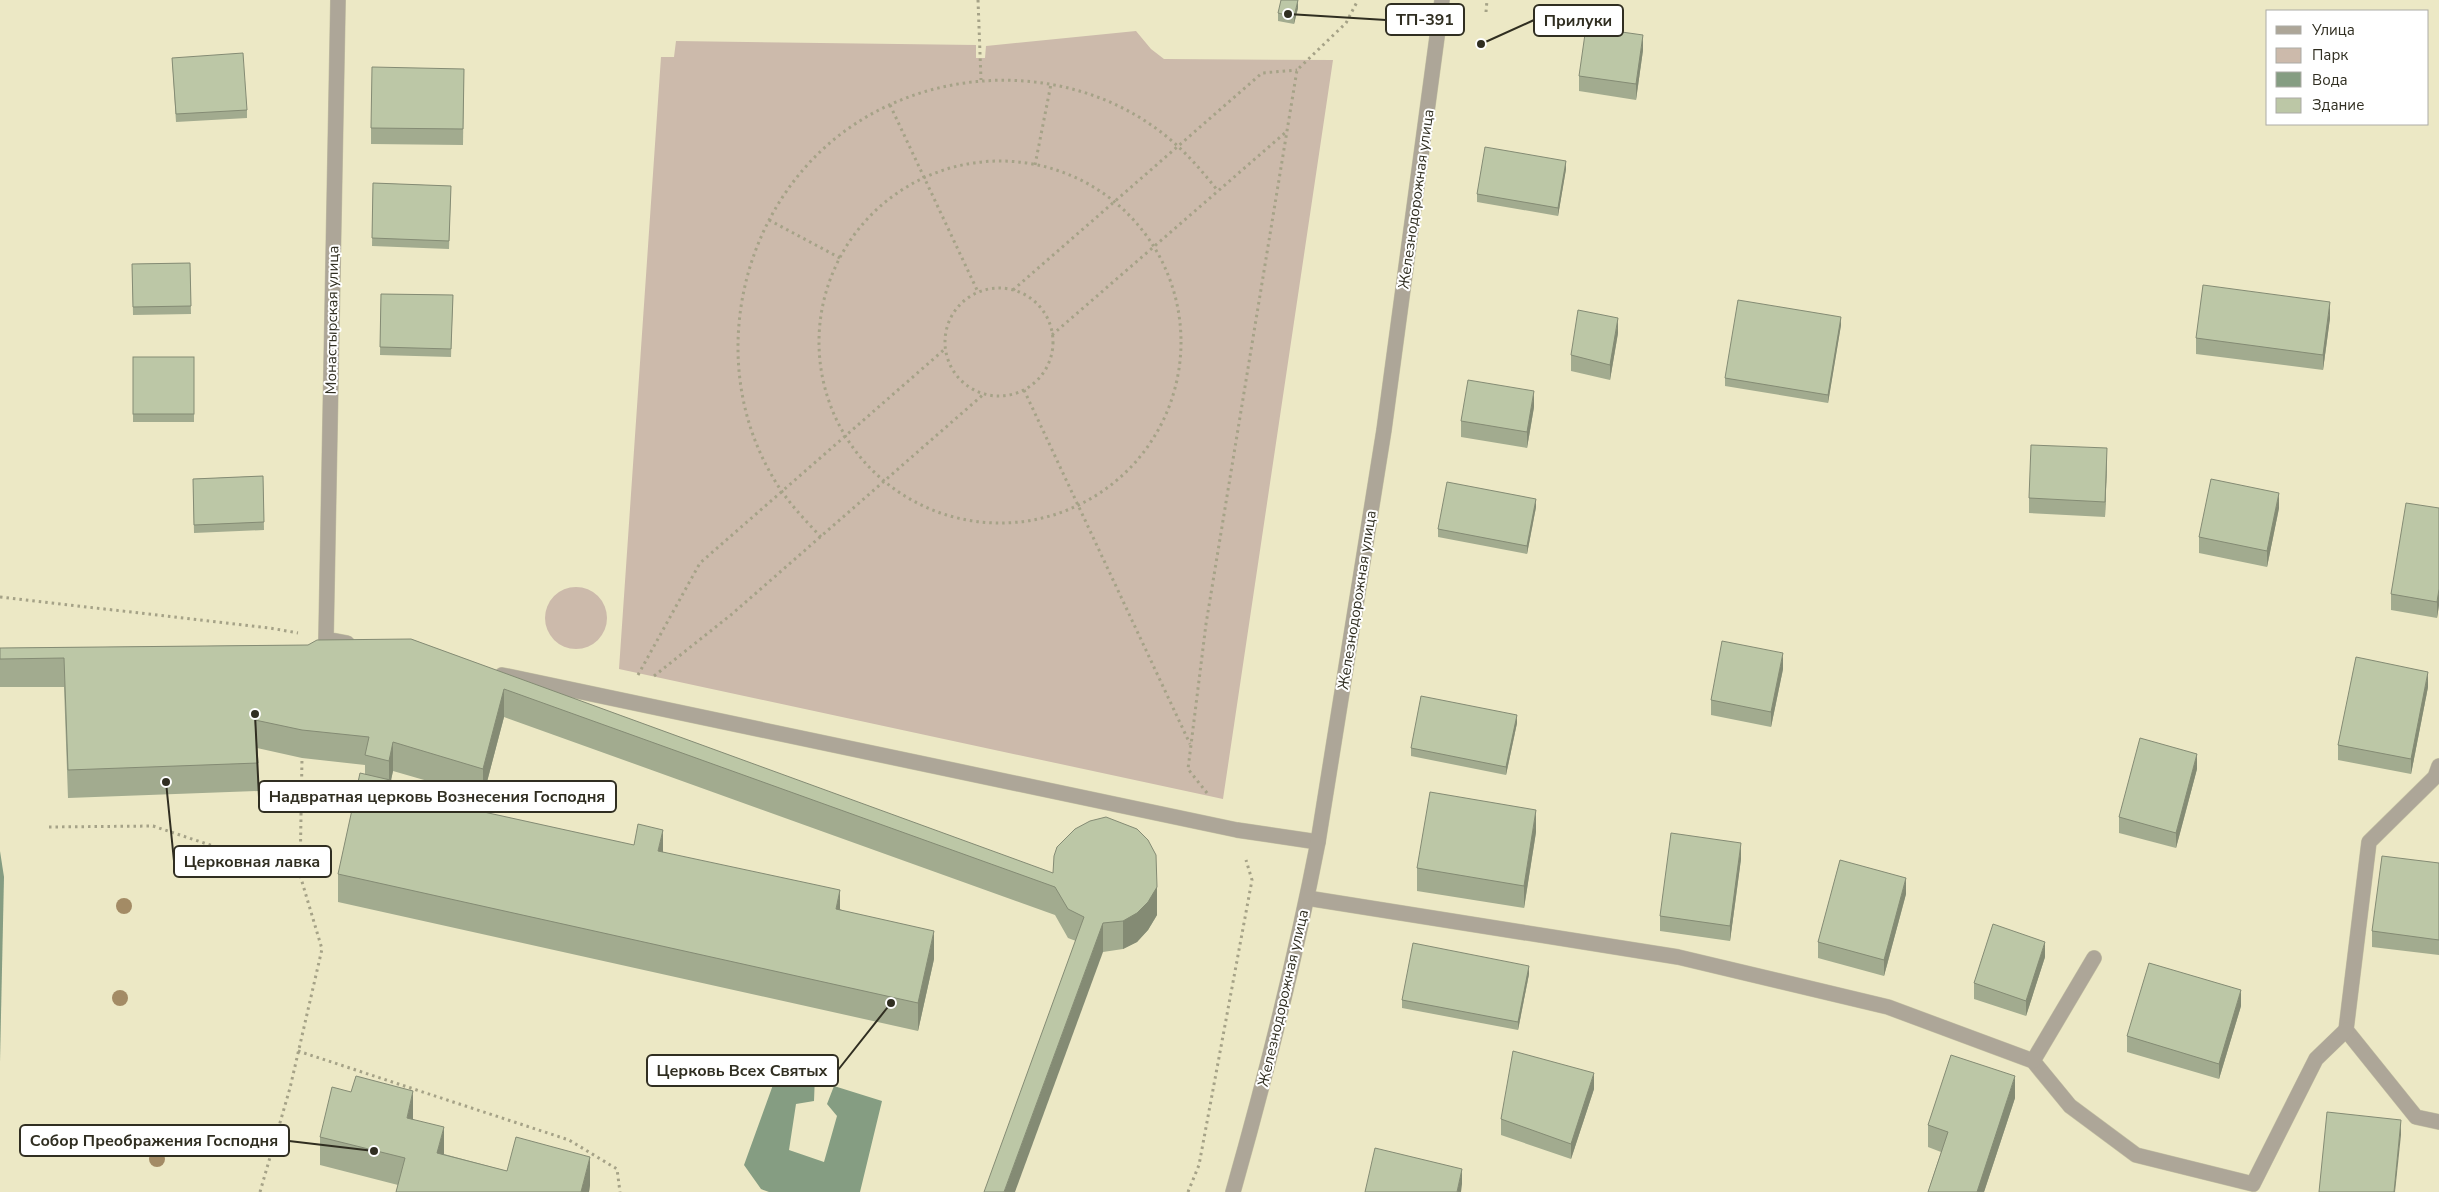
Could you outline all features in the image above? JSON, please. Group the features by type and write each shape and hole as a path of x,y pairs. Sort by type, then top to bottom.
{"street":[{"name":"Монастырская улица","path":"326,639 338,0"},
{"name":"Железнодорожная улица","path":"1233,1192 1262,1087 1307,898 1318,842 1384,430 1442,0"},
{"path":"326,639 365,647"},
{"path":"492,673 1237,830 1318,842"},
{"path":"1307,898 1678,957 1888,1007 2033,1061 2070,1106 2136,1155 2251,1188 2316,1059 2346,1030 2369,842 2435,777 2439,766"},
{"path":"2033,1061 2094,958"},
{"path":"2346,1030 2416,1116 2439,1122"}],"path":[{"path":"978,0 980,80"},
{"path":"1188,769 1206,624 1297,70 1346,23 1358,0"},
{"path":"1486,12 1488,0"},
{"path":"1013,290 1262,73 1297,70"},
{"path":"820,536 795,509 782,491 771,474 754,436 742,396 738,356 739,314 747,274 761,235 781,198 806,166 836,137 869,115 904,98 942,86 980,80 1020,80 1051,84 1096,96 1132,113 1178,146 1197,164 1218,191"},
{"path":"1035,165 1051,84"},
{"path":"890,105 978,292"},
{"path":"1052,335 1286,131"},
{"path":"1011,161 1035,165 1078,178 1108,196 1133,220 1154,246 1169,276 1178,307 1182,339 1179,371 1171,402 1158,432 1140,458 1117,481 1091,499 1062,513 1030,521 997,524 964,520 932,510 902,494 870,468 846,436 837,420 825,388 820,355 820,322 827,289 840,258 859,229 882,204 911,184 924,178 943,170 976,162 1011,161"},
{"path":"769,220 840,258"},
{"path":"992,288 1013,290 1026,295 1040,306 1050,323 1052,335 1050,361 1040,378 1024,390 1006,396 985,394 969,387 955,373 947,356 945,336 950,318 960,304 978,292 992,288"},
{"path":"625,700 700,563 946,348"},
{"path":"1024,390 1191,745"},
{"path":"625,700 732,614 985,394"},
{"path":"0,597 270,628 326,639"},
{"path":"260,1192 298,1051 322,949 300,875 302,758"},
{"path":"49,827 154,826 300,875"},
{"path":"1188,1192 1198,1165 1252,880 1237,830"},
{"path":"298,1051 569,1140 617,1168 620,1192"}],"green space":[{"path":"1136,31 1151,49 1164,59 1333,60 1223,799 619,669 661,57 674,57 676,41 976,45 976,58 985,58 986,46"},
{"path":"570,587 582,587 598,596 605,606 607,618 605,630 598,640 582,649 570,649 559,644 550,635 545,624 545,612 550,601 559,592"}],"water":[{"path":"0,851 4,877 0,1062"},
{"path":"778,1071 815,1075 814,1101 796,1104 789,1150 824,1162 837,1116 827,1104 834,1086 882,1101 860,1192 769,1192 761,1189 744,1165"}],"building":[{"path":"1281,0 1298,0 1294,17 1278,13"},
{"path":"1586,27 1643,35 1636,84 1579,76"},
{"path":"243,53 247,110 176,114 172,58"},
{"path":"372,67 464,69 463,129 371,128"},
{"path":"1485,147 1566,161 1558,208 1477,194"},
{"path":"373,183 451,186 449,241 372,238"},
{"path":"190,263 191,306 133,307 132,264"},
{"path":"2203,285 2330,302 2323,355 2196,338"},
{"path":"381,294 453,295 451,349 380,347"},
{"path":"1738,300 1841,317 1828,395 1725,378"},
{"path":"1578,310 1618,318 1610,365 1571,355"},
{"path":"133,357 194,357 194,414 133,414"},
{"path":"1468,380 1534,391 1527,432 1461,421"},
{"path":"2031,445 2107,448 2105,502 2029,498"},
{"path":"263,476 264,522 194,525 193,479"},
{"path":"2211,479 2279,493 2267,551 2199,537"},
{"path":"1447,482 1536,499 1527,546 1438,529"},
{"path":"2406,503 2439,508 2439,589 2437,602 2391,594"},
{"path":"411,639 1053,873 1054,856 1057,847 1075,829 1090,821 1106,817 1137,829 1148,840 1156,855 1157,887 1148,902 1137,913 1123,921 1103,923 1004,1192 984,1192 1084,917 1068,909 1055,887 504,689 483,769 393,742 389,761 365,755 369,737 302,730 255,720 258,763 68,770 64,658 0,659 0,648 308,645 317,640"},
{"path":"1722,641 1783,653 1771,712 1711,700"},
{"path":"2356,657 2428,672 2411,759 2338,745"},
{"path":"1421,696 1517,715 1506,767 1411,748"},
{"path":"2140,738 2197,754 2176,833 2119,817"},
{"path":"360,773 446,793 443,803 634,845 638,824 663,830 658,851 840,890 836,909 934,931 918,1003 338,874"},
{"path":"1430,792 1536,810 1524,886 1417,868"},
{"path":"1671,833 1741,843 1730,926 1660,916"},
{"path":"2382,856 2439,863 2439,940 2372,931"},
{"path":"1840,860 1906,878 1884,960 1818,942"},
{"path":"1993,924 2045,942 2026,1001 1974,983"},
{"path":"1413,943 1529,966 1518,1022 1402,1000"},
{"path":"2149,963 2241,990 2219,1064 2127,1036"},
{"path":"1513,1051 1594,1073 1571,1144 1501,1119"},
{"path":"1951,1055 2015,1076 1977,1192 1928,1192 1948,1132 1928,1125"},
{"path":"356,1076 413,1091 407,1118 444,1127 437,1153 507,1171 516,1137 590,1157 581,1192 396,1192 405,1158 320,1137 332,1087 351,1092"},
{"path":"2327,1112 2401,1120 2394,1192 2319,1192"},
{"path":"1375,1148 1462,1169 1457,1192 1365,1192"}],"place":[{"name":"ТП-391","path":"1288,14"},
{"name":"Прилуки","path":"1481,44"},
{"name":"Надвратная церковь Вознесения Господня","path":"255,714"},
{"name":"Церковная лавка","path":"166,782"},
{"name":"Церковь Всех Святых","path":"891,1003"},
{"name":"Собор Преображения Господня","path":"374,1151"}]}
